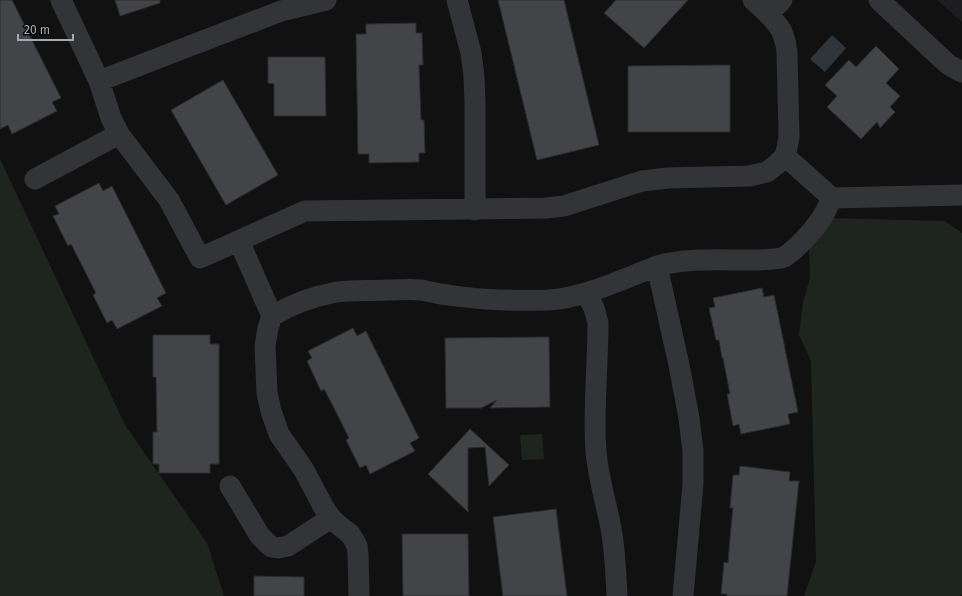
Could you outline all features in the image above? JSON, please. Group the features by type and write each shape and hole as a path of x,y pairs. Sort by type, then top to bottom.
{"street":[{"path":"61,0 100,81 111,118 119,134 169,200 200,258 305,211 546,208 564,206 642,181 668,178 749,176 767,172 785,156 788,148 787,52 775,7 753,0"},
{"path":"100,81 281,11 292,4 326,0"},
{"path":"457,0 471,53 474,76 475,210"},
{"path":"879,0 938,56 962,72"},
{"path":"35,179 119,134"},
{"path":"785,156 832,198 962,194"},
{"path":"272,316 308,299 337,292 420,290 448,296 480,299 547,300 565,298 586,293 667,263 681,261 762,260 784,257 799,246 815,227 823,216 832,198"},
{"path":"239,241 272,316 265,346 266,393 271,411 279,434 304,470 324,508 331,518 350,534 357,546 359,596"},
{"path":"657,266 679,365 694,451 693,484 683,596"},
{"path":"586,293 594,308 598,323 595,424 596,452 600,482 610,524 616,566 617,596"},
{"path":"230,486 260,536 272,547 278,548 288,546 331,518"}],"shaded area":[{"path":"937,0 962,0 962,22"},
{"path":"832,35 846,48 825,72 810,59"},
{"path":"0,159 125,425 207,543 224,596 0,596"},
{"path":"829,218 945,221 962,233 962,594 960,596 804,596 816,561 811,361 799,335 803,302 810,278 809,244"},
{"path":"542,434 544,459 522,460 520,435"}],"building":[{"path":"0,0 12,0 61,98 52,102 57,111 12,134 8,125 0,129"},
{"path":"115,0 160,0 160,3 120,16"},
{"path":"498,0 564,0 599,145 537,160"},
{"path":"616,0 688,0 644,48 604,13"},
{"path":"416,23 416,33 422,33 423,65 419,65 421,120 424,120 425,153 419,153 419,162 369,163 369,154 358,154 356,34 366,34 366,24"},
{"path":"876,46 899,69 886,83 900,96 890,107 895,112 880,128 877,122 861,139 827,107 837,96 825,85 849,60 856,67"},
{"path":"268,57 325,57 326,116 274,116 274,84 268,83"},
{"path":"730,65 730,132 628,132 628,66"},
{"path":"223,80 278,175 226,205 171,110"},
{"path":"99,183 103,191 112,186 166,293 157,298 162,306 117,329 112,320 107,323 93,295 96,293 71,244 68,246 53,216 59,214 55,206"},
{"path":"762,288 764,297 774,295 798,412 788,414 790,424 741,434 739,424 733,426 727,394 730,394 723,358 719,340 716,340 709,308 715,307 713,298"},
{"path":"353,328 357,336 366,331 419,438 410,443 415,451 370,474 366,465 360,468 346,440 349,438 324,389 321,391 307,361 312,358 308,351"},
{"path":"153,335 210,335 210,344 219,344 219,464 210,464 210,473 159,473 159,464 153,464 153,432 157,432 156,377 153,377"},
{"path":"549,337 550,407 490,408 497,400 481,408 446,408 445,338"},
{"path":"470,429 509,465 489,486 485,447 468,448 468,512 428,474"},
{"path":"740,466 790,472 789,481 799,481 787,596 727,596 727,594 721,594 724,562 728,563 733,508 730,508 733,475 739,475"},
{"path":"556,509 567,596 503,596 493,517"},
{"path":"402,534 468,534 469,596 403,596"},
{"path":"254,576 304,577 304,596 254,596"}]}
